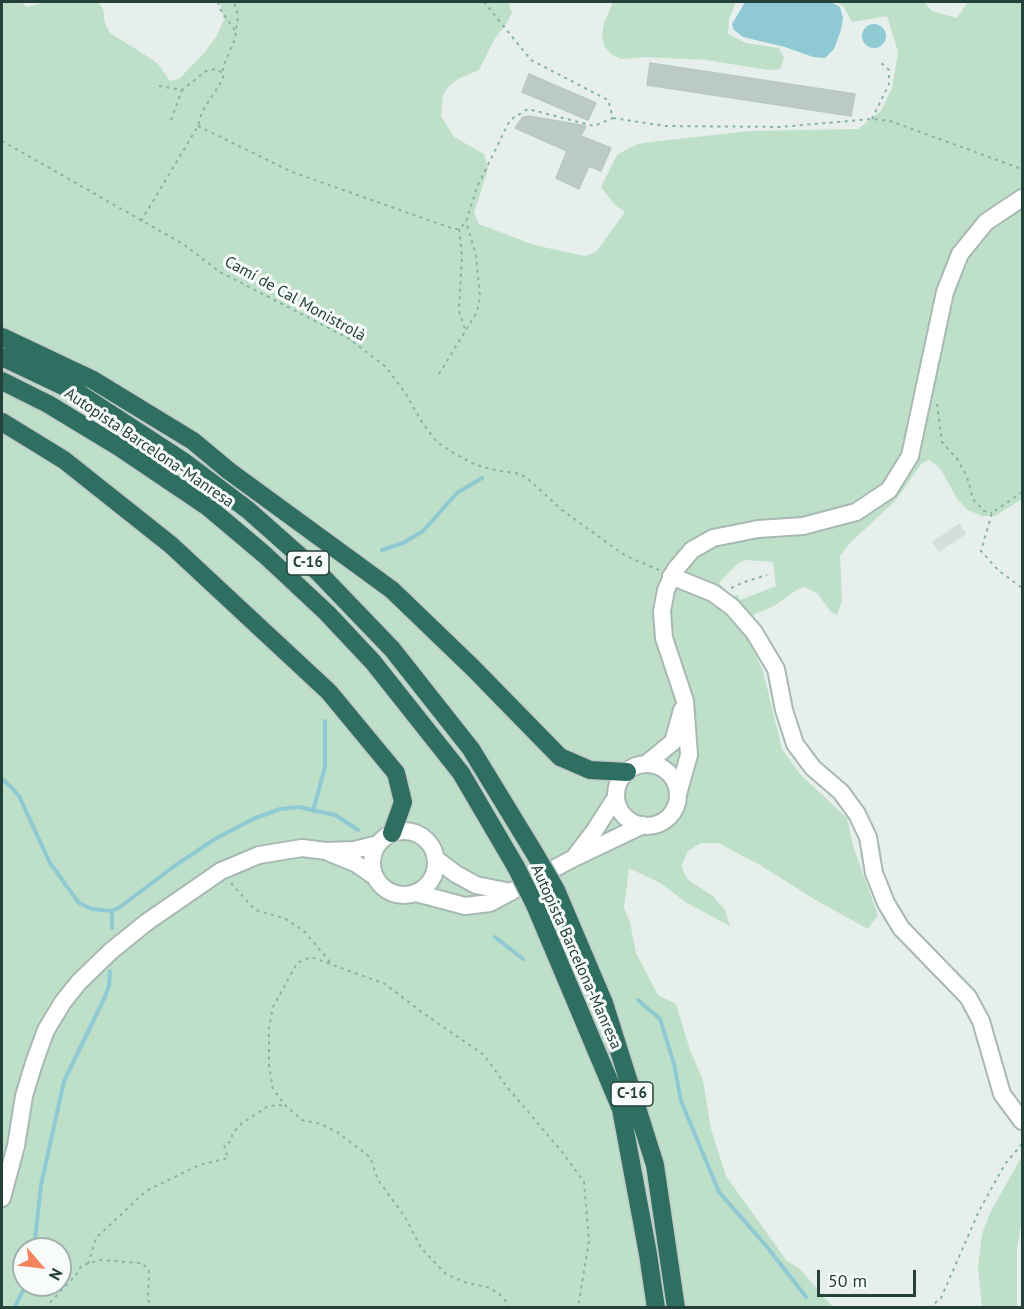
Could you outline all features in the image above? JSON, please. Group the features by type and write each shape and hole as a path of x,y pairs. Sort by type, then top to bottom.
{"highway":[{"path":"2,338 93,380 193,441 229,471 393,590 560,757 590,770 627,772"},
{"name":"Autopista Barcelona-Manresa","path":"2,357 80,394 183,461 248,510 318,572 392,650 471,749 556,890 604,1003 655,1165 676,1308"},
{"name":"Autopista Barcelona-Manresa","path":"2,381 58,410 119,447 208,507 265,555 327,613 373,662 461,773 516,867 535,905 621,1109 656,1308"},
{"path":"2,422 64,460 171,545 329,692 396,773 404,802 385,838"}],"street":[{"path":"616,797 625,816 633,822 643,825 656,824 668,818 675,807 689,755 685,701 664,638 662,611 671,576 692,550 712,538 758,529 803,526 856,512 889,490 910,456 945,292 960,254 986,222 1023,198"},
{"path":"671,576 713,593 732,607 754,632 776,669 784,710 795,744 813,768 842,792 858,814 868,837 874,873 886,903 901,928 968,997 981,1021 1002,1094 1023,1121"},
{"path":"646,764 673,742 685,701"},
{"path":"572,859 595,830 616,797 619,783 627,772 636,766 646,764 658,766 675,782 678,794"},
{"path":"416,893 465,906 490,903 572,859 643,825"},
{"path":"2,1198 16,1146 24,1096 46,1030 63,1002 79,982 111,951 147,922 221,871 259,855 302,848 326,852 355,863 374,876 381,887 404,896 416,893 428,885 435,873 436,859 431,845 420,835 406,831 354,850 326,852"},
{"path":"374,876 372,860 385,838"},
{"path":"436,859 476,885 511,892"}],"path":[{"path":"218,2 220,9 236,32"},
{"path":"141,221 198,126 202,112 223,79 223,67 236,39 238,15 234,2"},
{"path":"484,2 531,60 608,99 613,118"},
{"path":"872,119 889,84 889,70 878,60"},
{"path":"171,120 182,90 206,71 215,69 223,73"},
{"path":"159,86 182,90"},
{"path":"198,126 292,172 454,229 459,229 466,222 477,187 510,120 528,109 594,126 613,118 664,126 780,127 872,119 890,121 1023,169"},
{"name":"Camí de Cal Monistrolà","path":"2,141 183,244 220,272 348,338 386,367 437,442 476,465 525,477 562,510 618,550 671,576"},
{"path":"439,374 477,312 480,297 476,255 466,222"},
{"path":"459,229 462,256 459,311 465,329"},
{"path":"924,388 936,394 942,442 958,460 967,477 973,499 984,511 992,513"},
{"path":"1023,492 992,513 981,551 998,570 1023,588"},
{"path":"720,598 731,588 767,575"},
{"path":"221,871 255,910 284,918 304,931 331,963"},
{"path":"510,1308 503,1297 490,1288 464,1282 446,1274 421,1248 405,1216 378,1180 370,1158 337,1132 321,1124 302,1120 285,1105 273,1089 269,1066 269,1028 273,1007 297,963 310,957 385,984 484,1055 584,1182 589,1241 578,1308"},
{"path":"88,1264 96,1238 146,1191 199,1165 228,1158 224,1145 230,1142 233,1133 242,1124 268,1106 285,1105"},
{"path":"929,1308 941,1298 978,1211 1005,1164 1023,1144"},
{"path":"45,1308 76,1275 81,1266 99,1260 141,1263 149,1269 148,1300 153,1308"}],"shaded area":[{"path":"960,523 966,534 939,552 932,542"}],"green space":[{"path":"2,2 21,2 27,7 41,2 98,2 103,9 105,23 110,33 159,65 170,81 179,79 205,52 217,35 224,20 220,2 508,2 512,13 507,23 494,40 479,70 458,79 449,86 443,95 441,116 454,137 484,154 488,169 474,213 479,224 534,245 585,256 596,252 625,212 615,205 601,187 617,155 627,149 651,142 750,131 858,129 881,111 892,88 898,52 887,16 852,22 844,7 838,2 924,2 932,11 957,18 968,2 1022,2 1022,499 995,516 982,516 968,510 958,500 940,468 929,460 922,463 895,501 850,543 840,556 842,601 837,615 831,612 818,594 805,587 798,589 774,606 755,614 740,630 750,643 763,671 782,749 800,774 847,818 854,849 878,915 868,929 760,865 718,843 701,843 688,851 681,866 688,880 713,896 725,910 730,926 687,903 660,883 629,868 624,908 630,922 636,953 658,995 676,1004 690,1050 703,1080 711,1129 726,1176 787,1261 800,1269 833,1307 2,1308","holes":["745,560 773,562 776,586 740,600 738,595 732,596 719,583 738,563"]},
{"path":"613,2 736,2 729,19 728,34 746,43 779,48 784,58 780,69 768,70 706,60 646,57 621,59 611,54 604,46 602,34"},
{"path":"1022,1156 1022,1218 1017,1248 1017,1307 982,1307 978,1267 982,1234 990,1213"}],"water":[{"path":"745,2 830,2 835,4 840,7 843,18 834,49 825,58 813,57 785,47 743,37 734,30 732,24"},
{"path":"874,24 882,28 886,36 882,44 874,48 866,44 862,36 866,28"}],"building":[{"path":"650,63 855,94 851,116 647,85"},
{"path":"529,74 596,103 588,120 522,92"},
{"path":"529,116 586,126 581,136 611,148 601,171 589,166 579,189 556,178 567,151 515,128 523,117"}],"waterway":[{"path":"382,550 403,543 423,531 457,493 482,478"},
{"path":"313,811 325,767 325,721"},
{"path":"2,779 19,796 50,863 79,903 92,909 112,911 120,907 215,839 253,819 280,809 299,807 335,815 358,830"},
{"path":"112,911 112,928"},
{"path":"495,937 523,959"},
{"path":"35,1237 41,1185 64,1081 104,999 109,986 110,971"},
{"path":"638,1000 660,1019 674,1064 681,1101 719,1192 768,1248 806,1297"},
{"path":"14,1308 20,1297"}]}
